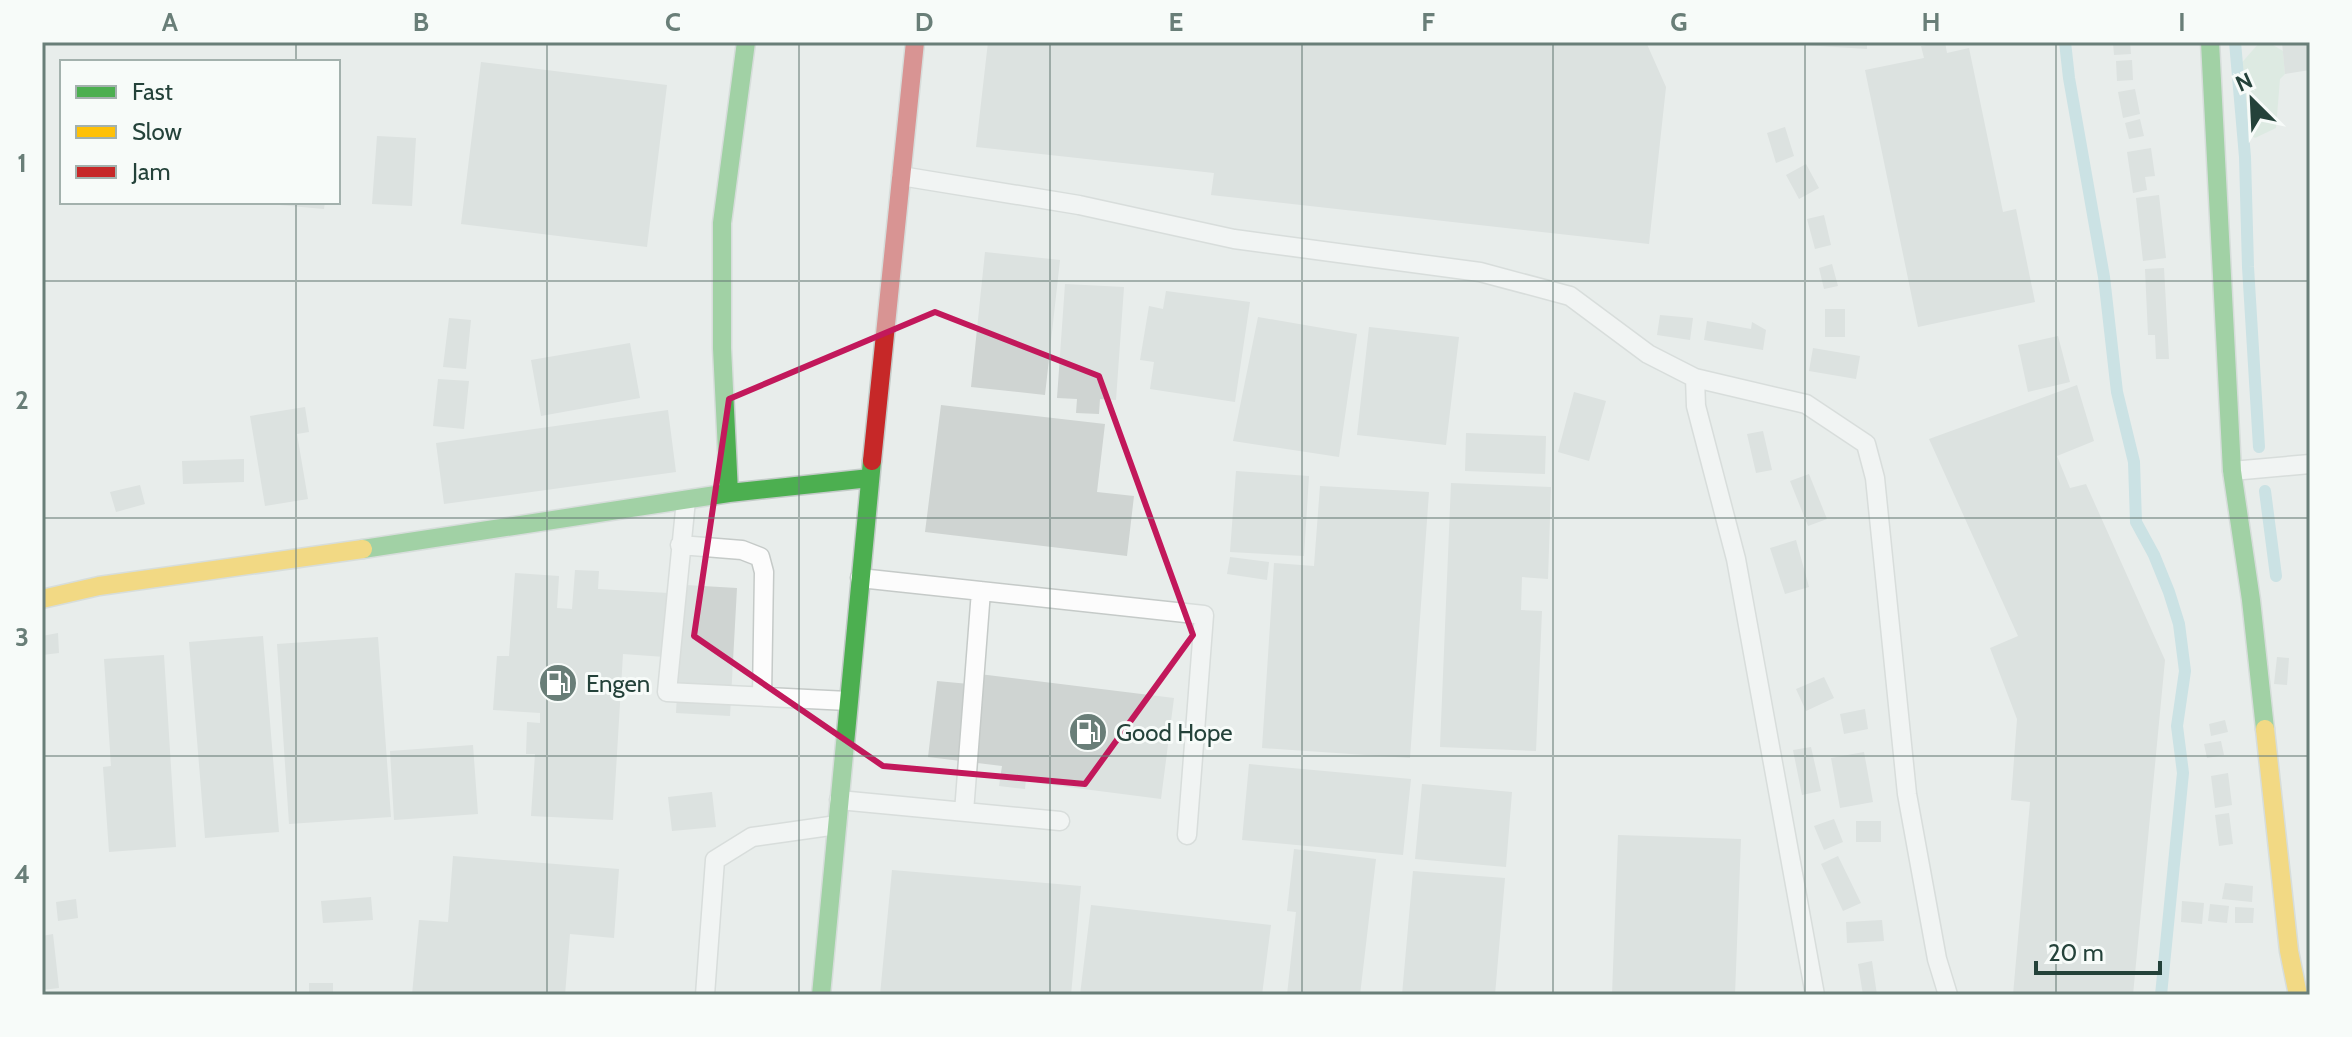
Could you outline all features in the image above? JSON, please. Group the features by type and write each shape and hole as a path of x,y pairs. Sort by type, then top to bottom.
{"street":[{"path":"729,493 722,348 722,223 746,42"},
{"path":"821,995 915,42"},
{"path":"2210,42 2232,471 2251,600 2289,951 2298,995"},
{"path":"42,599 99,586 400,544 729,493 870,478"}],"lane":[{"path":"901,176 1079,205 1234,239 1480,272 1570,296 1648,354 1695,378 1806,404 1866,444 1875,478 1907,794 1937,959 1948,995"},
{"path":"1695,378 1696,406 1736,559 1815,995"},
{"path":"2232,471 2310,464"},
{"path":"686,500 667,692 848,701"},
{"path":"680,545 742,550 760,557 764,572 762,696"},
{"path":"860,578 1204,615 1187,835"},
{"path":"964,812 981,591"},
{"path":"839,800 1060,821"},
{"path":"705,995 715,860 752,837 837,825"}],"highlighted area":[{"path":"935,312 1099,376 1193,635 1085,784 883,766 694,636 729,399"}],"green space":[{"path":"2260,42 2268,42 2283,51 2285,74 2280,79 2276,128 2255,138 2243,130 2237,68"}],"building":[{"path":"988,42 1646,42 1666,87 1649,244 1211,195 1214,173 976,147"},
{"path":"1867,42 1867,49 1789,44"},
{"path":"1945,42 1947,53 1969,48 2003,212 2016,209 2035,302 1918,327 1865,70 1924,58 1921,46"},
{"path":"2113,42 2130,42 2131,54 2114,55"},
{"path":"2282,42 2310,42 2310,70 2285,74"},
{"path":"2132,60 2133,80 2117,81 2116,61"},
{"path":"481,62 667,85 647,247 461,224"},
{"path":"2135,89 2140,114 2123,118 2118,92"},
{"path":"2140,119 2144,136 2129,139 2125,123"},
{"path":"1785,127 1794,156 1776,163 1767,133"},
{"path":"377,136 416,138 412,206 372,204"},
{"path":"2151,148 2155,176 2145,177 2147,190 2133,193 2127,152"},
{"path":"1806,164 1819,188 1799,199 1786,175"},
{"path":"2159,195 2166,258 2143,261 2136,198"},
{"path":"268,204 325,204 324,209"},
{"path":"1824,215 1831,245 1815,249 1807,219"},
{"path":"985,252 1060,260 1045,395 971,387"},
{"path":"1832,264 1838,286 1824,289 1819,268"},
{"path":"2164,268 2169,359 2156,359 2155,335 2148,335 2145,269"},
{"path":"1065,284 1124,287 1116,400 1100,399 1099,414 1076,413 1077,399 1057,398"},
{"path":"1166,291 1250,302 1235,402 1150,389 1154,362 1140,360 1149,306 1163,309"},
{"path":"1825,309 1845,309 1845,337 1825,337"},
{"path":"1660,315 1693,318 1690,340 1657,335"},
{"path":"1258,317 1357,334 1339,457 1233,441"},
{"path":"449,318 471,320 466,369 443,367"},
{"path":"1707,321 1751,329 1752,322 1766,330 1763,350 1704,340"},
{"path":"1369,327 1459,337 1446,445 1357,435"},
{"path":"2058,336 2070,382 2028,392 2018,345"},
{"path":"630,343 640,398 541,416 531,360"},
{"path":"1813,348 1860,356 1856,379 1809,371"},
{"path":"438,379 469,381 464,429 433,426"},
{"path":"2077,385 2094,441 2057,456 2070,488 2086,484 2165,660 2133,995 2013,995 2030,802 2011,800 2017,719 1990,648 2018,636 1929,439"},
{"path":"1574,392 1606,401 1589,461 1558,452"},
{"path":"941,405 1105,424 1097,492 1134,496 1127,556 925,532"},
{"path":"305,407 309,432 297,434 308,499 265,506 250,416"},
{"path":"668,410 676,472 444,504 436,443"},
{"path":"1763,431 1772,470 1756,473 1747,434"},
{"path":"1466,433 1546,436 1545,474 1465,471"},
{"path":"244,459 244,482 183,484 182,461"},
{"path":"1236,471 1309,476 1304,556 1230,552"},
{"path":"1809,474 1827,519 1808,526 1790,481"},
{"path":"1451,483 1551,487 1548,579 1522,577 1521,610 1542,611 1536,751 1440,747"},
{"path":"140,485 145,504 116,512 110,492"},
{"path":"1320,486 1429,492 1410,758 1262,748 1274,563 1314,566"},
{"path":"1796,540 1809,587 1785,594 1770,548"},
{"path":"1230,557 1269,562 1267,580 1227,574"},
{"name":"Engen","path":"575,570 599,571 598,589 686,594 686,585 737,588 730,716 676,713 679,658 623,654 613,820 531,816 535,754 526,754 527,722 540,723 540,713 493,710 497,656 509,656 515,573 559,576 557,608 572,609"},
{"path":"58,633 59,653 42,655 42,636"},
{"path":"263,636 279,832 205,838 189,642"},
{"path":"378,637 391,817 289,824 277,644"},
{"path":"164,655 176,847 109,852 103,767 111,766 104,659"},
{"path":"2277,657 2289,658 2287,685 2274,684"},
{"name":"Good Hope","path":"971,673 1174,698 1161,799 1026,779 1025,789 999,786 1002,766 928,757 937,681 969,684"},
{"path":"1824,677 1834,698 1806,711 1796,689"},
{"path":"1865,709 1868,729 1844,734 1840,714"},
{"path":"2225,720 2228,732 2211,736 2209,724"},
{"path":"2221,741 2224,755 2207,758 2204,744"},
{"path":"473,745 478,814 394,820 390,751"},
{"path":"1811,747 1821,791 1802,795 1793,750"},
{"path":"1864,752 1873,802 1840,808 1831,758"},
{"path":"1249,764 1411,779 1403,855 1242,840"},
{"path":"2228,773 2232,805 2215,808 2211,776"},
{"path":"1422,784 1512,792 1506,867 1415,859"},
{"path":"712,792 716,827 672,831 668,797"},
{"path":"2229,813 2233,844 2219,846 2215,815"},
{"path":"1834,819 1843,842 1824,850 1814,826"},
{"path":"1856,821 1881,821 1881,842 1856,842"},
{"path":"1618,835 1741,839 1735,995 1612,995"},
{"path":"1294,849 1376,859 1360,995 1287,995 1296,912 1287,911"},
{"path":"453,856 619,869 614,938 570,934 565,995 412,995 419,920 448,922"},
{"path":"1838,856 1861,903 1843,911 1821,864"},
{"path":"892,870 1081,886 1071,995 880,995"},
{"path":"1413,871 1505,878 1495,995 1402,995"},
{"path":"2225,883 2253,886 2252,902 2222,899"},
{"path":"371,897 373,920 323,923 321,901"},
{"path":"76,899 78,918 58,921 56,902"},
{"path":"2182,901 2204,903 2202,924 2181,922"},
{"path":"2210,904 2229,906 2227,923 2208,921"},
{"path":"1091,905 1271,925 1262,995 1080,995"},
{"path":"2235,907 2254,908 2253,923 2235,923"},
{"path":"1882,920 1884,941 1847,943 1846,922"},
{"path":"53,934 59,988 42,990 42,936"},
{"path":"1872,961 1877,995 1863,995 1858,964"},
{"path":"309,983 333,983 333,995 309,995"}],"waterway":[{"path":"2065,42 2104,277 2117,392 2134,462 2136,522 2169,592 2179,624 2185,671 2177,726 2183,773 2161,995"},
{"path":"2235,42 2245,157 2259,447"},
{"path":"2265,491 2276,576"}],"traffic: fast":[{"path":"729,493 722,348 722,223 746,42"},
{"path":"2210,42 2232,471 2251,600 2265,729"},
{"path":"821,995 872,461"},
{"path":"363,549 729,493 870,478"}],"traffic: slow":[{"path":"42,599 99,586 363,549"},
{"path":"2265,729 2289,951 2298,995"}],"traffic: jam":[{"path":"872,461 915,42"}],"place":[{"name":"Engen","path":"558,683"},
{"name":"Good Hope","path":"1088,732"}]}
